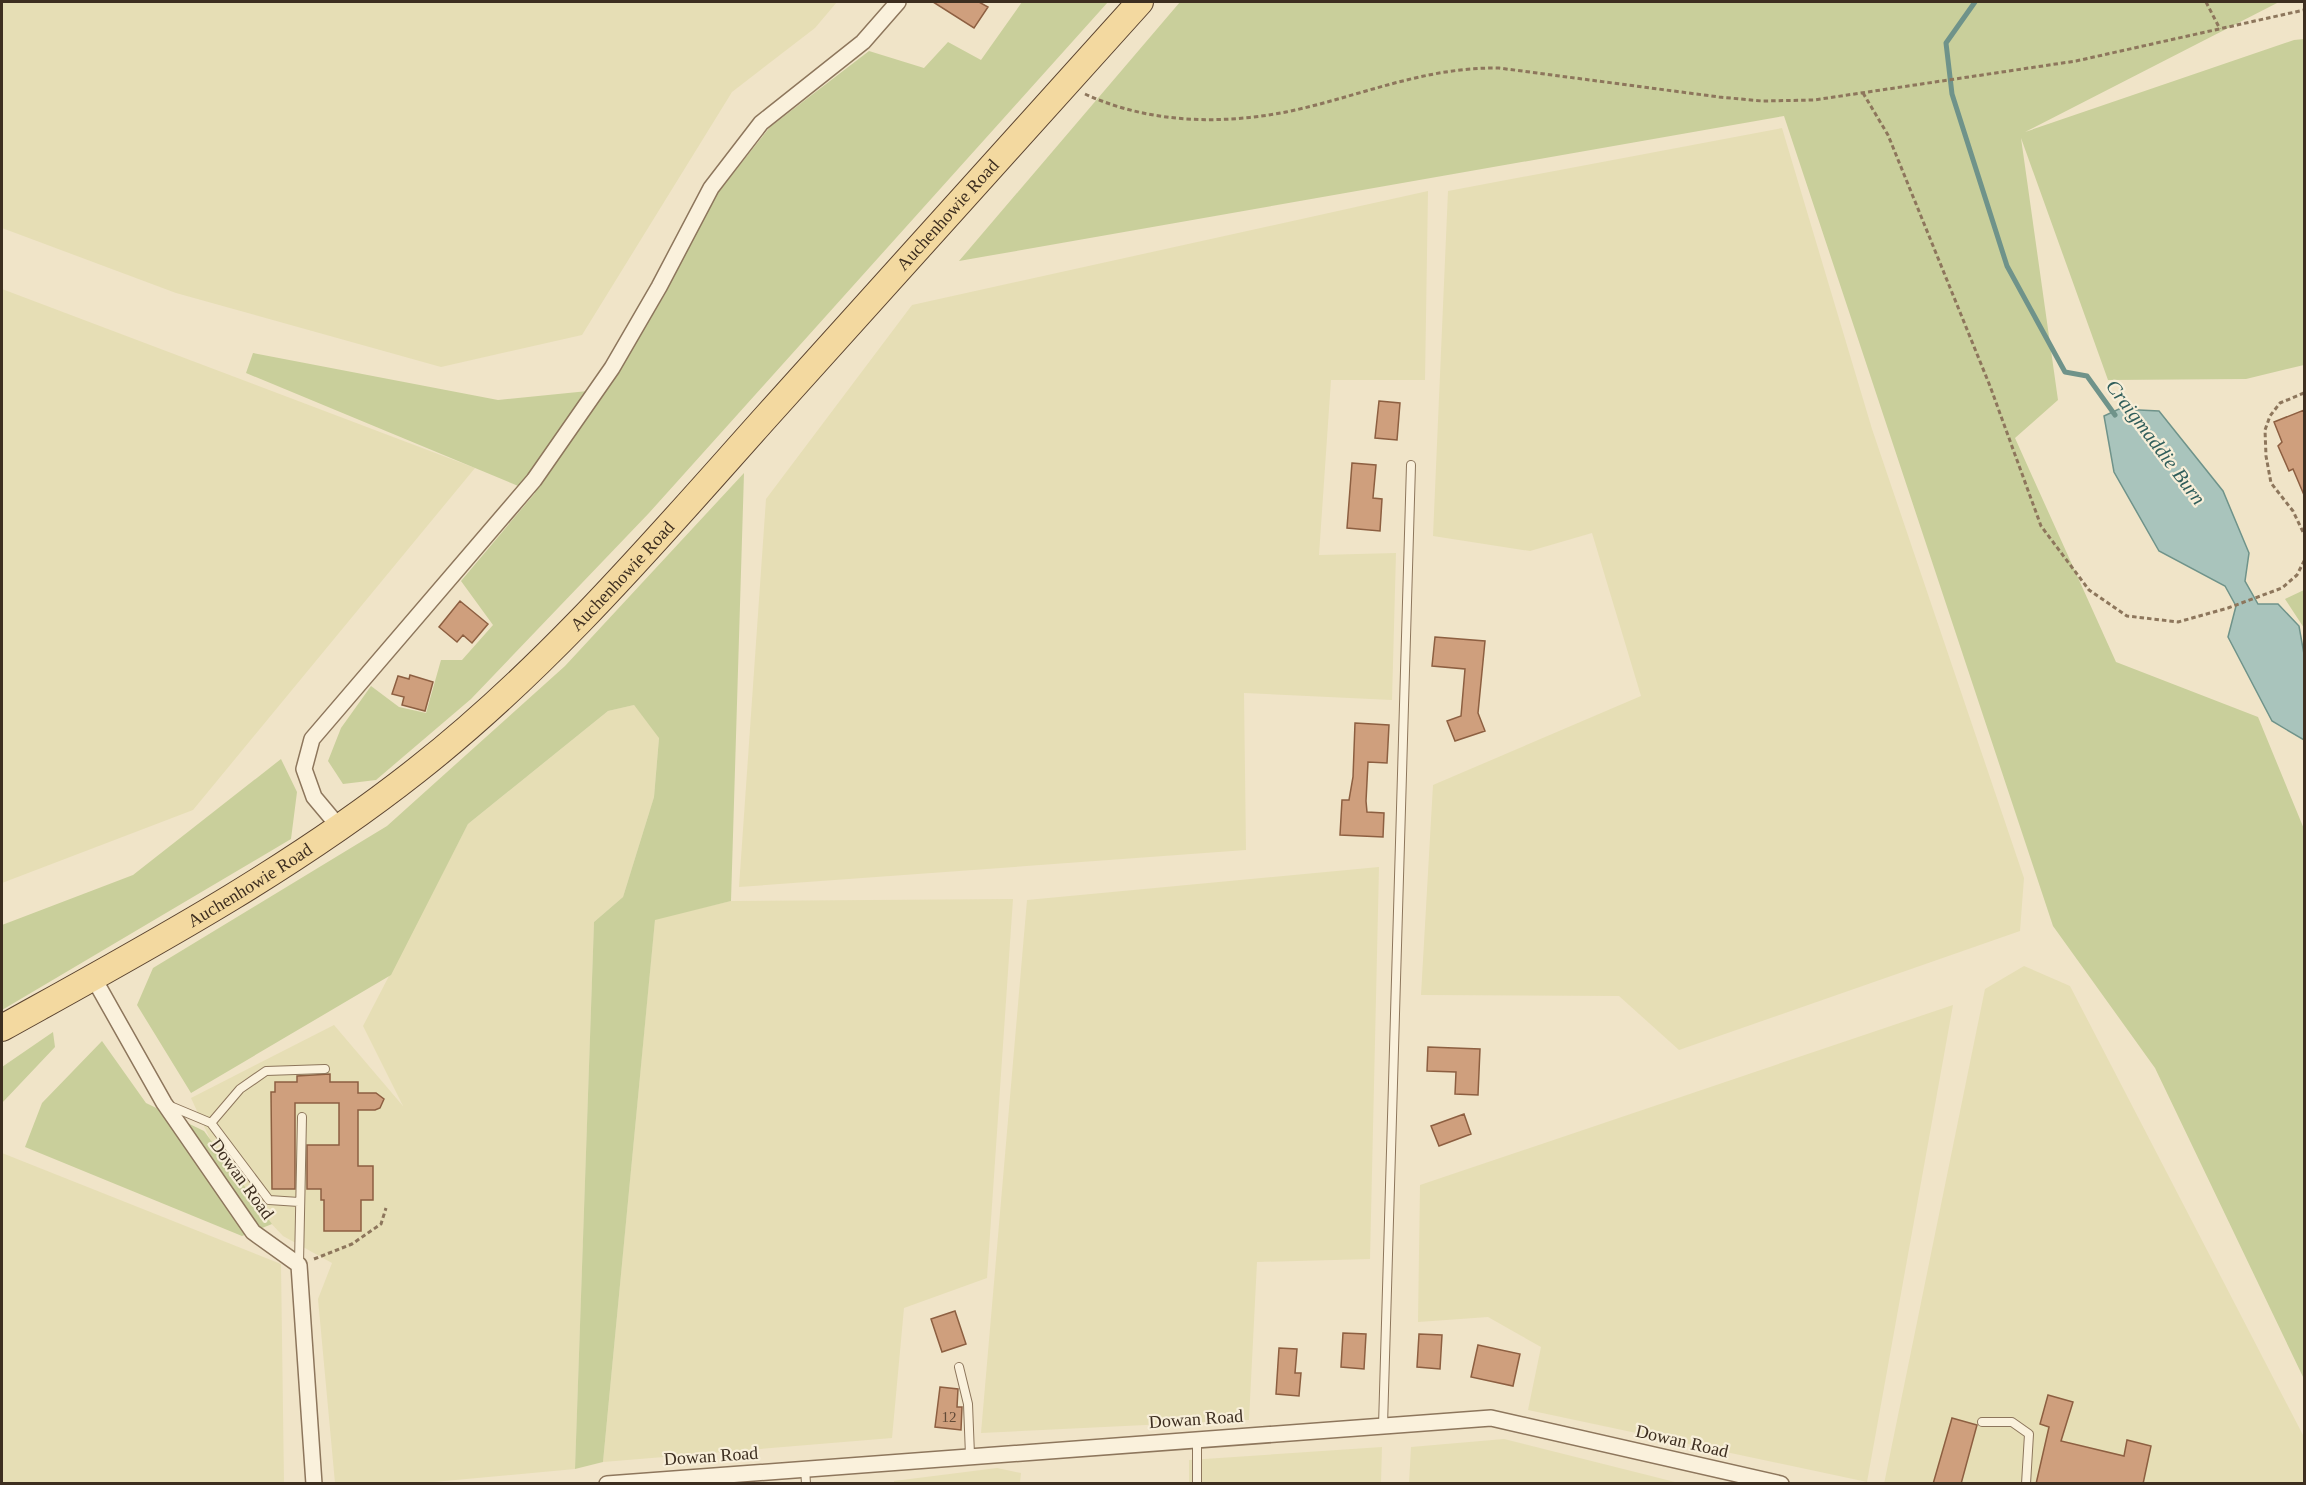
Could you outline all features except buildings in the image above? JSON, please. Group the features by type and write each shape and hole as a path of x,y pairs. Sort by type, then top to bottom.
{"main road":[{"name":"Auchenhowie Road","path":"2,1028 221,905 340,828 476,721 567,634 656,540 1140,2"}],"street":[{"path":"340,828 314,797 304,770 312,739 534,480 612,368 659,287 711,188 761,123 863,42 898,2"},
{"name":"Dowan Road","path":"93,977 164,1103 254,1232 299,1265"},
{"path":"299,1265 314,1484"},
{"name":"Dowan Road","path":"607,1484 806,1476 970,1455 1491,1418 1781,1484"}],"lane":[{"path":"1383,1426 1411,465"},
{"path":"211,1124 240,1089 266,1071 325,1069"},
{"path":"164,1103 211,1124 269,1200 299,1202"},
{"path":"299,1265 302,1117"},
{"path":"959,1367 969,1410 970,1455"},
{"path":"1982,1422 2012,1422 2029,1434 2026,1484"},
{"path":"1197,1438 1197,1484"}],"path":[{"path":"2206,2 2220,29"},
{"path":"1067,82 1109,105 1148,114 1233,120 1287,111 1407,78 1470,68 1499,68 1610,85 1762,101 1814,100 2076,61 2304,10"},
{"path":"1863,93 1888,135 1990,386 2041,526 2089,591 2127,616 2178,621 2228,608 2282,588 2297,575 2304,561"},
{"path":"2304,393 2280,403 2270,416 2265,438 2265,456 2271,483 2292,511 2304,534"},
{"path":"299,1265 352,1244 381,1224 386,1208"}],"shaded area":[{"path":"2,2 837,2 815,28 732,92 582,335 441,367 176,293 2,228"},
{"path":"1782,128 1872,429 2024,878 2020,931 1679,1050 1619,996 1421,995 1433,785 1641,696 1592,533 1530,551 1433,536 1448,191"},
{"path":"1428,191 1425,380 1331,380 1319,555 1396,553 1392,700 1244,693 1246,850 739,887 766,499 912,305"},
{"path":"2,289 475,468 193,810 2,883"},
{"path":"634,705 659,737 654,797 623,897 594,922 575,1469 423,1483 335,1483 318,1299 332,1263 283,1236 228,1178 191,1098 334,1025 403,1106 363,1026 468,824 608,711"},
{"path":"1379,867 1370,1259 1257,1262 1249,1420 981,1433 1027,900"},
{"path":"1013,899 987,1278 904,1308 892,1438 603,1462 655,919 731,901"},
{"path":"2024,966 2070,986 2304,1437 2304,1483 1884,1484 1985,989"},
{"path":"1953,1005 1867,1482 1528,1410 1541,1347 1488,1317 1418,1322 1420,1185"},
{"path":"2,1153 281,1264 284,1483 2,1483"},
{"path":"1504,1439 1679,1483 1409,1483 1411,1447"},
{"path":"1382,1447 1381,1483 1189,1484 1189,1460"},
{"path":"997,1468 1021,1473 1020,1483 894,1483 894,1481"}],"green space":[{"path":"1022,2 1108,2 649,513 471,699 376,780 343,784 328,761 341,728 371,686 399,707 426,713 441,660 462,660 493,625 461,581 535,493 246,373 253,353 498,400 608,389 664,296 716,195 770,127 869,51 924,68 948,42 981,60"},
{"path":"1180,2 2279,2 2025,132 2294,40 2304,39 2304,365 2246,379 2108,380 2021,138 2058,400 2015,438 2116,662 2258,717 2304,829 2304,1379 2155,1068 2053,926 1784,116 959,261"},
{"path":"744,473 731,901 655,920 603,1462 575,1469 594,922 623,897 654,797 659,738 634,705 608,711 468,824 391,975 191,1093 137,1005 153,968 387,826 565,666"},
{"path":"2304,590 2304,628 2285,599"},
{"path":"281,759 297,792 291,839 2,1010 2,925 133,875"},
{"path":"53,1032 55,1047 2,1103 2,1067"},
{"path":"102,1041 146,1103 204,1131 272,1224 242,1236 25,1147 42,1103"}],"water":[{"path":"2119,409 2159,411 2223,491 2249,553 2245,581 2258,604 2278,604 2299,626 2304,654 2304,740 2272,721 2228,637 2236,606 2225,586 2159,551 2114,472 2104,416"}],"waterway":[{"name":"Craigmaddie Burn","path":"1975,2 1946,43 1952,94 2007,266 2065,372 2087,376 2115,415"}]}
